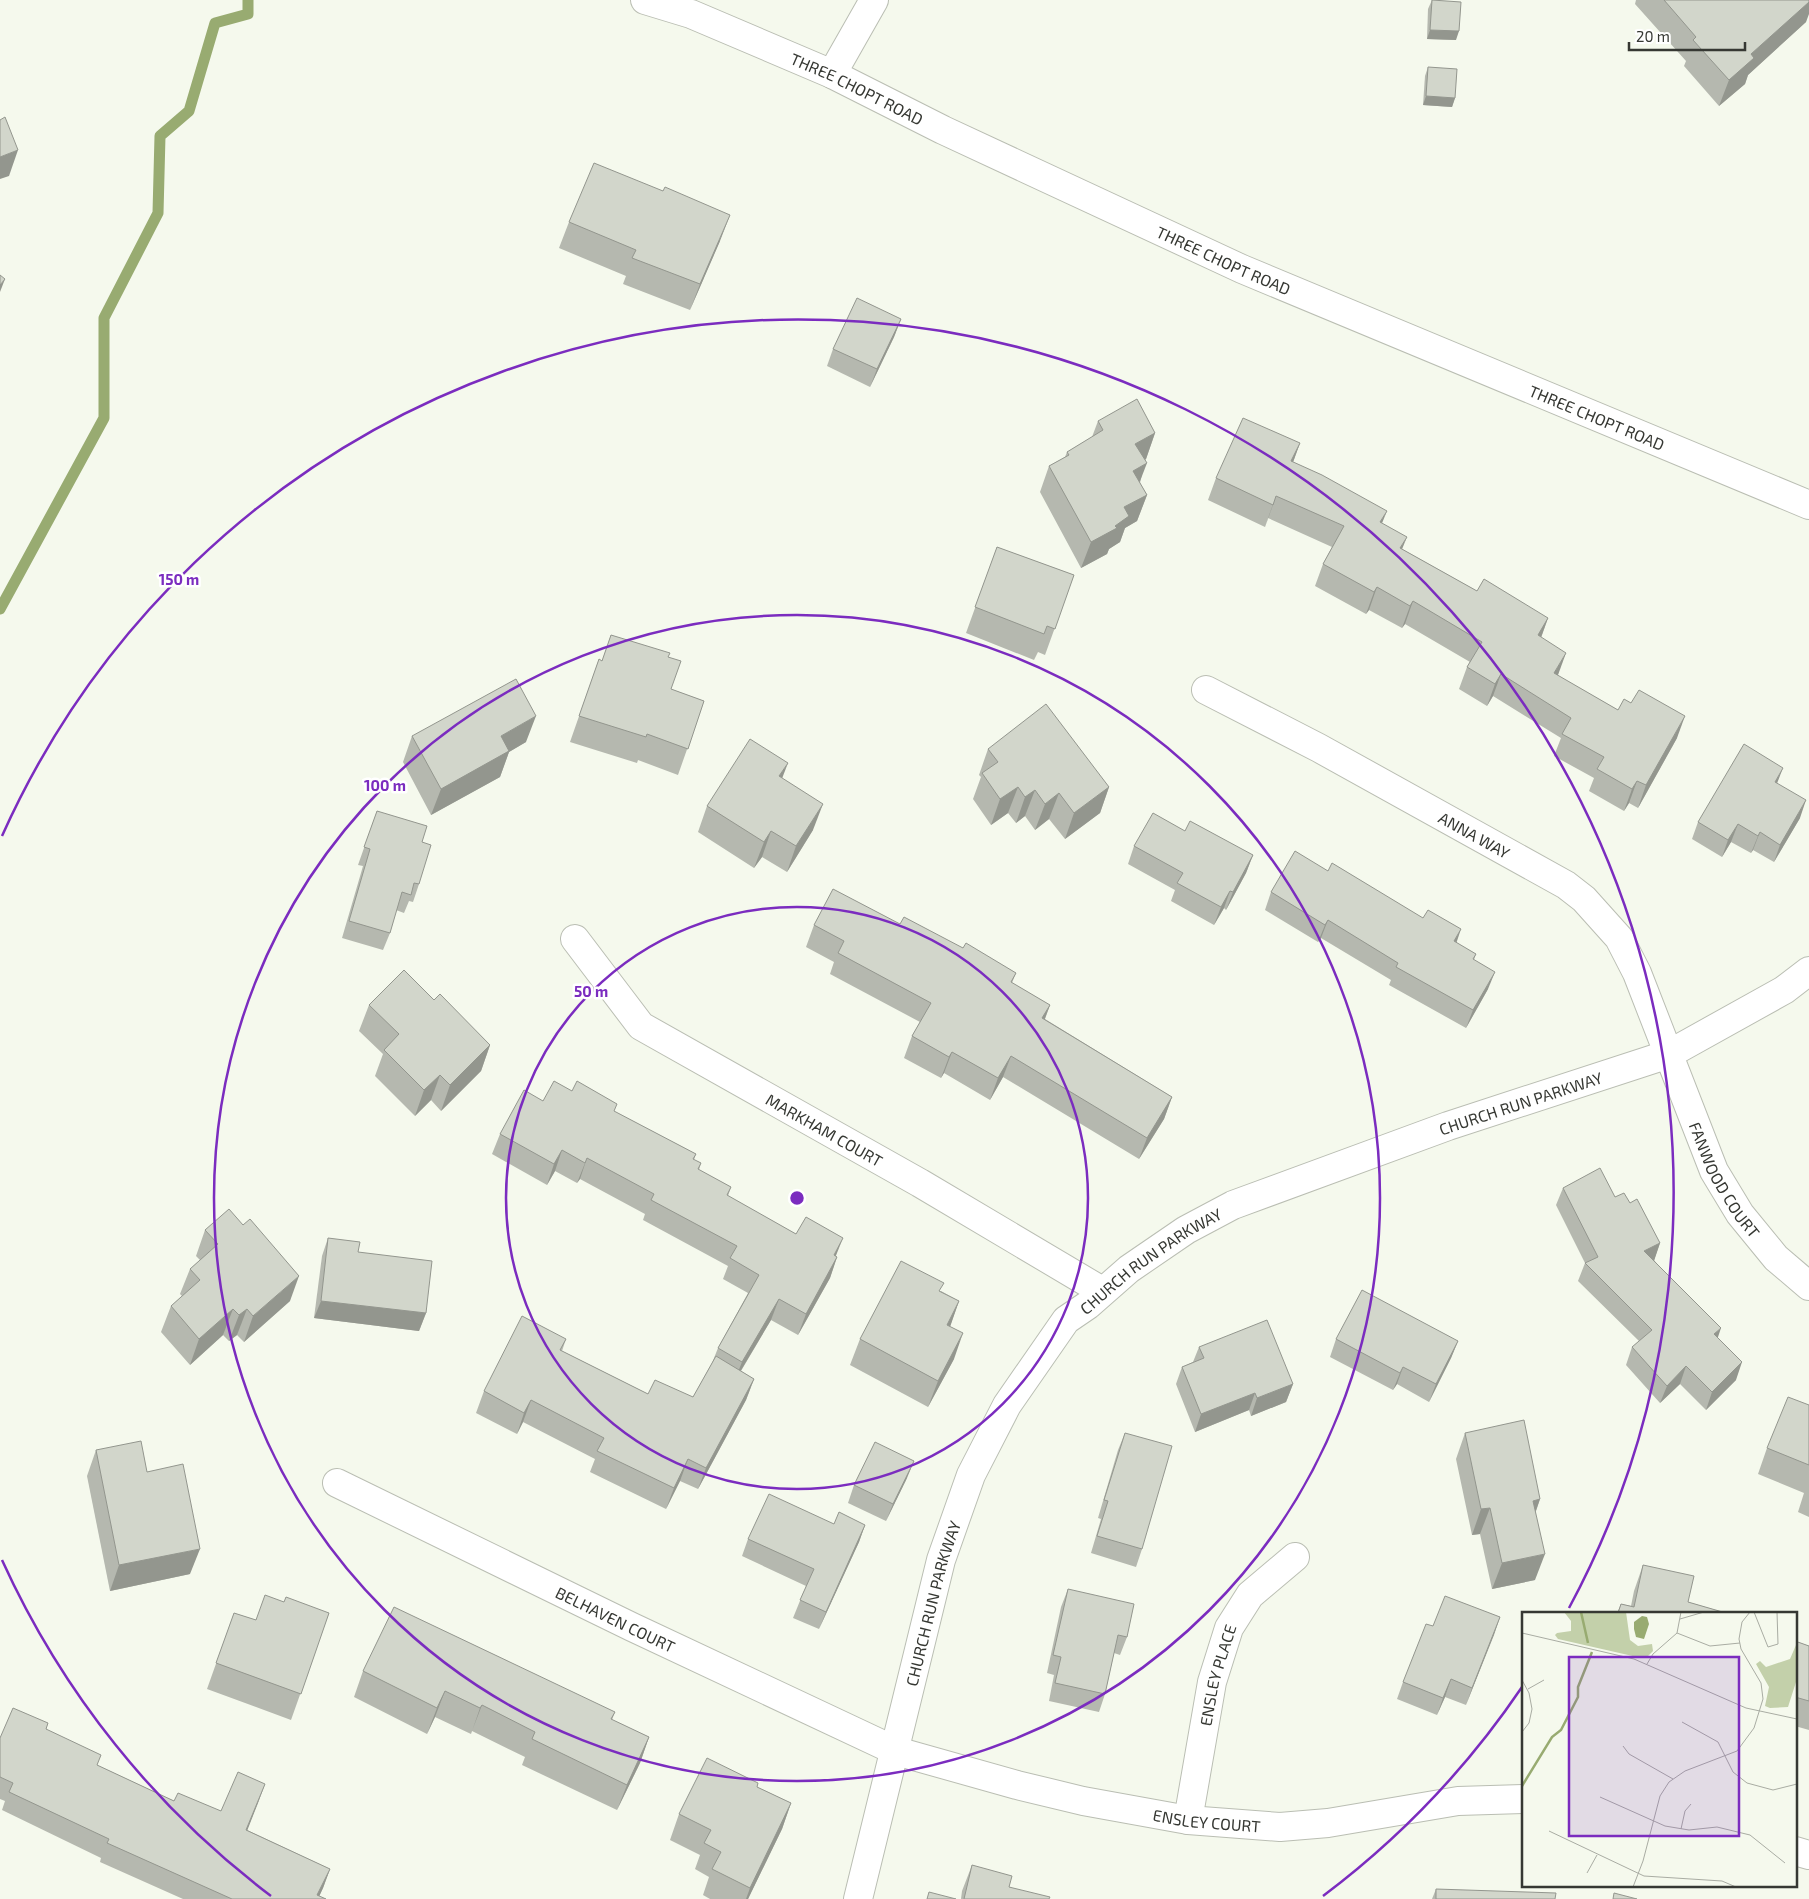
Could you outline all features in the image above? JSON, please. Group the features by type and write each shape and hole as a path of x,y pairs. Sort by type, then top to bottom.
{"street":[{"name":"THREE CHOPT ROAD","path":"645,0 691,14 832,74 943,130 1242,269 1809,505"},
{"path":"832,74 874,0"},
{"name":"ANNA WAY","path":"1206,690 1319,748 1566,885 1578,894 1619,938 1637,973 1670,1054"},
{"name":"MARKHAM COURT","path":"575,939 641,1026 920,1183 1102,1291"},
{"name":"CHURCH RUN PARKWAY","path":"858,1899 896,1751 941,1560 971,1475 1007,1405 1066,1320 1129,1269 1186,1230 1233,1205 1448,1126 1670,1054 1784,990 1809,971"},
{"name":"FANWOOD COURT","path":"1670,1054 1714,1171 1740,1214 1776,1258 1809,1286"},
{"name":"BELHAVEN COURT","path":"337,1483 632,1628 896,1751"},
{"name":"ENSLEY PLACE","path":"1188,1820 1212,1682 1229,1628 1250,1595 1295,1557"},
{"name":"ENSLEY COURT","path":"896,1751 1036,1790 1188,1820 1280,1827 1328,1824 1458,1801 1522,1799"},
{"path":"1796,1851 1809,1855"}],"building":[{"path":"1432,0 1461,2 1459,31 1430,30"},
{"path":"1664,0 1809,0 1809,2 1751,54 1754,58 1729,80 1693,40 1696,37"},
{"path":"1428,67 1457,69 1455,98 1426,96"},
{"path":"5,117 18,150 0,157 0,120"},
{"path":"594,163 663,191 665,187 730,215 700,284 632,258 636,250 569,222"},
{"path":"0,275 5,279 0,285"},
{"path":"857,298 901,319 877,369 833,349"},
{"path":"1137,399 1155,433 1135,444 1147,463 1133,471 1147,495 1124,507 1129,516 1115,526 1117,528 1091,542 1049,466 1069,455 1067,452 1103,430 1098,421"},
{"path":"1243,418 1300,443 1291,461 1322,475 1387,511 1380,522 1407,537 1400,548 1477,591 1484,579 1548,618 1538,635 1566,653 1554,673 1618,710 1624,699 1631,703 1639,690 1685,716 1646,785 1637,781 1632,789 1597,769 1604,757 1562,734 1571,718 1501,674 1495,684 1467,667 1482,642 1413,601 1410,606 1377,587 1374,592 1323,564 1344,526 1276,496 1273,505 1216,478"},
{"path":"997,547 1074,575 1055,629 1047,626 1044,634 975,607"},
{"path":"611,635 670,653 668,657 681,661 671,689 704,701 688,749 647,734 646,737 579,716 599,659 602,661"},
{"path":"516,679 536,716 501,736 509,751 441,789 412,736"},
{"path":"1046,704 1109,787 1074,813 1059,793 1045,804 1035,790 1025,797 1018,787 1000,799 982,773 998,762 988,749"},
{"path":"750,739 788,763 779,776 823,804 796,846 771,831 764,842 707,806"},
{"path":"1744,744 1783,768 1775,782 1806,800 1780,845 1760,832 1758,836 1738,824 1728,840 1698,822"},
{"path":"377,811 427,826 422,842 431,845 419,884 414,883 411,895 402,892 390,933 349,921 370,849 364,847"},
{"path":"1153,813 1185,831 1190,821 1253,855 1233,892 1230,891 1221,907 1177,883 1183,873 1134,846"},
{"path":"1295,851 1328,871 1332,863 1423,918 1428,910 1461,929 1454,941 1476,954 1473,959 1495,972 1473,1010 1396,967 1398,963 1328,920 1325,925 1271,892"},
{"path":"833,889 900,924 904,917 963,948 966,943 1016,973 1011,982 1050,1005 1042,1018 1172,1097 1147,1138 1011,1056 998,1078 952,1052 949,1057 912,1036 931,1003 838,953 844,941 814,925"},
{"path":"404,970 434,1000 440,994 490,1045 450,1085 440,1075 424,1090 384,1050 399,1034 369,1005"},
{"path":"554,1081 572,1091 577,1081 617,1104 614,1111 696,1154 693,1159 701,1163 698,1169 731,1187 727,1195 796,1234 806,1217 843,1238 834,1255 837,1257 806,1314 779,1299 742,1362 718,1348 759,1275 730,1258 737,1246 651,1200 654,1194 587,1158 585,1163 562,1150 554,1164 500,1134 524,1090 543,1101"},
{"path":"1600,1168 1615,1197 1624,1193 1630,1203 1637,1199 1660,1243 1644,1251 1721,1328 1714,1334 1742,1362 1712,1392 1686,1366 1667,1386 1632,1347 1652,1330 1585,1263 1598,1257 1563,1188"},
{"path":"229,1209 243,1225 250,1219 299,1276 253,1316 247,1309 239,1315 233,1309 199,1339 171,1306 200,1280 190,1269 218,1244 205,1230"},
{"path":"328,1238 360,1242 358,1252 432,1261 426,1313 321,1301"},
{"path":"901,1261 944,1283 939,1291 959,1301 947,1325 963,1333 938,1381 860,1339"},
{"path":"1362,1290 1458,1341 1436,1384 1403,1367 1400,1373 1336,1339"},
{"path":"522,1316 566,1339 560,1350 648,1394 655,1380 693,1397 716,1356 754,1379 706,1468 688,1459 674,1488 597,1451 604,1438 531,1400 524,1413 484,1391"},
{"path":"1267,1320 1293,1384 1257,1398 1255,1393 1201,1414 1182,1367 1204,1358 1199,1347"},
{"path":"1788,1397 1809,1405 1809,1465 1767,1448"},
{"path":"1524,1420 1540,1499 1533,1501 1545,1554 1502,1563 1490,1508 1481,1509 1465,1433"},
{"path":"1125,1433 1172,1446 1142,1549 1097,1536 1108,1501 1104,1500"},
{"path":"141,1441 147,1472 183,1464 200,1549 119,1565 96,1450"},
{"path":"875,1442 914,1461 893,1504 854,1485"},
{"path":"769,1494 834,1524 839,1512 865,1525 826,1612 800,1600 814,1569 748,1539"},
{"path":"1643,1565 1694,1576 1688,1602 1723,1612 1618,1612 1621,1604 1634,1607"},
{"path":"1068,1589 1134,1604 1127,1637 1118,1635 1105,1694 1055,1683 1061,1657 1053,1655"},
{"path":"265,1595 284,1602 286,1597 329,1613 301,1694 216,1663 234,1613 256,1620"},
{"path":"1445,1596 1500,1617 1472,1688 1451,1679 1443,1698 1403,1682 1426,1624 1433,1626"},
{"path":"394,1607 615,1712 611,1719 649,1737 627,1785 532,1739 535,1732 482,1705 480,1708 445,1691 437,1708 363,1671"},
{"path":"1796,1641 1809,1646 1809,1701 1796,1697"},
{"path":"13,1708 48,1723 46,1729 101,1755 97,1765 174,1801 178,1793 221,1811 238,1772 265,1784 246,1830 330,1869 317,1895 326,1899 232,1899 107,1843 109,1839 9,1792 13,1783 0,1777 0,1738"},
{"path":"707,1758 758,1783 757,1787 791,1803 750,1888 712,1869 721,1852 704,1843 711,1830 679,1814"},
{"path":"972,1865 1012,1876 1009,1887 1050,1897 1049,1899 964,1899"},
{"path":"1436,1889 1556,1893 1555,1899 1436,1899"},
{"path":"929,1892 956,1899 927,1899"},
{"path":"1614,1893 1637,1899 1613,1899"}],"waterway":[{"path":"0,609 104,418 104,318 158,213 160,136 189,111 215,23 248,14 248,0"}]}
